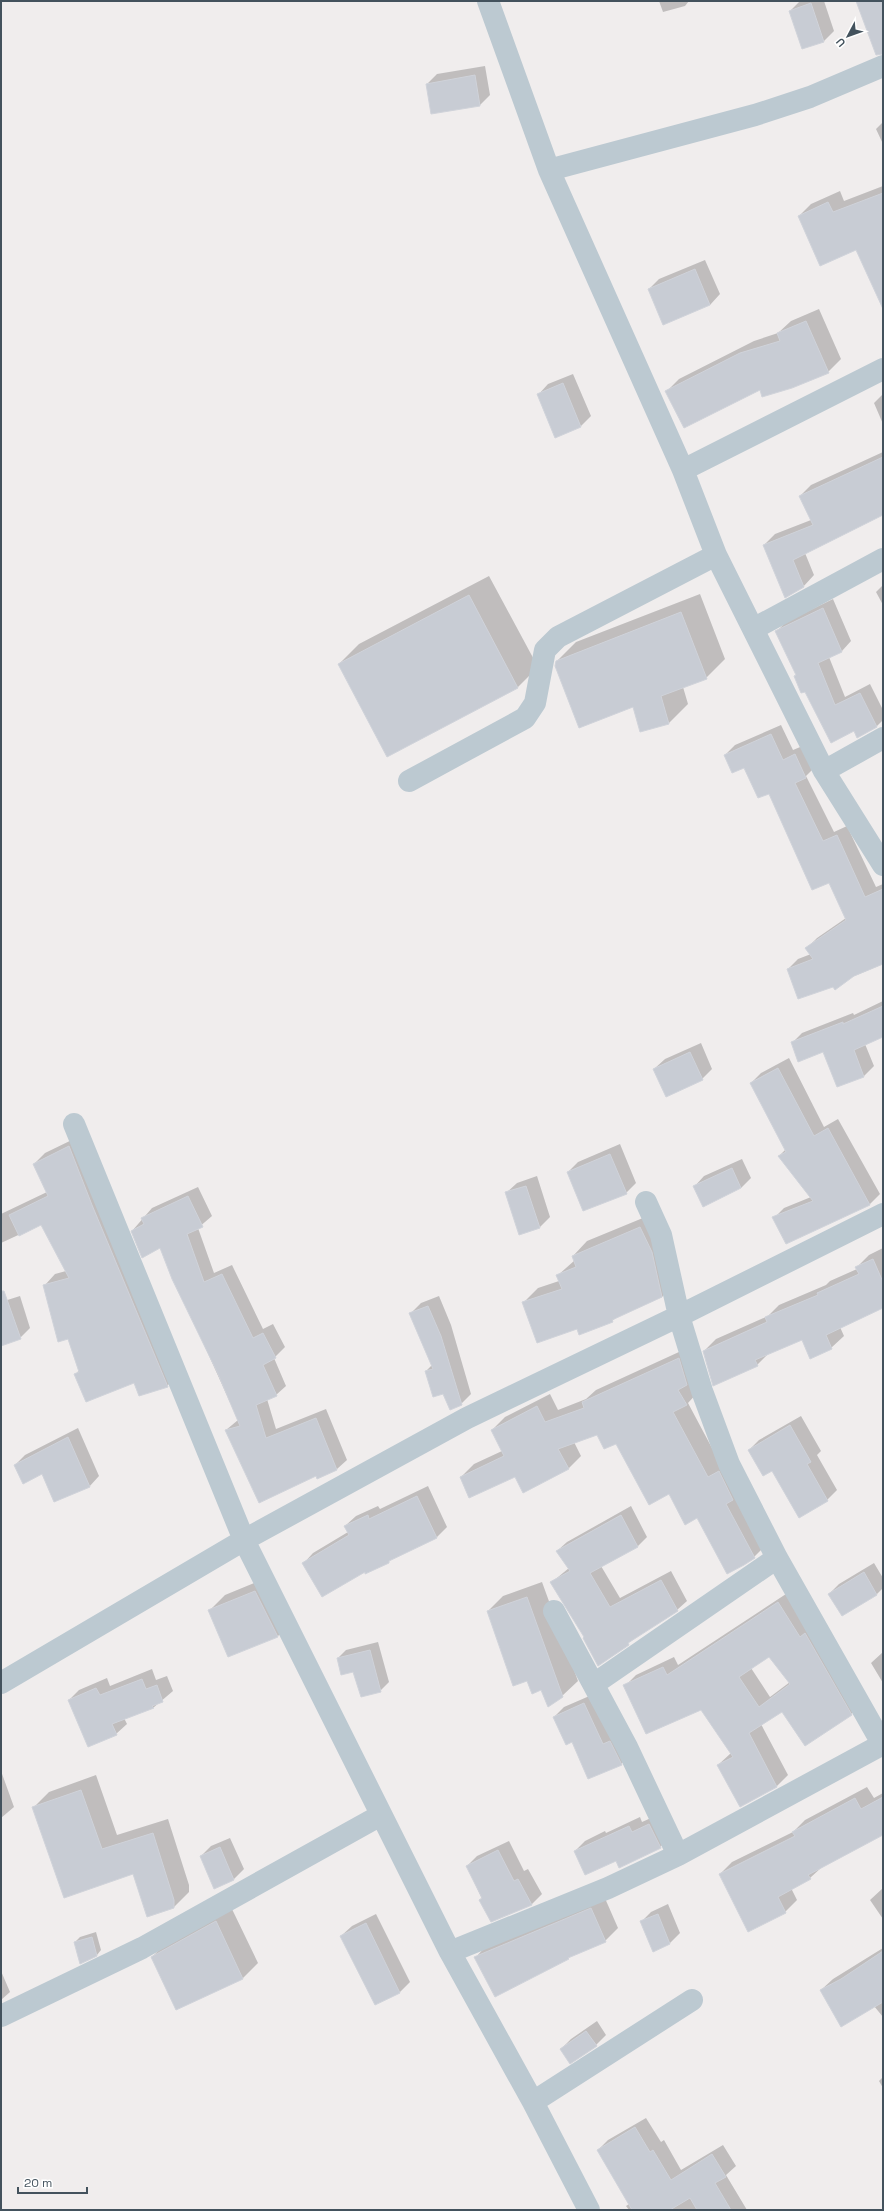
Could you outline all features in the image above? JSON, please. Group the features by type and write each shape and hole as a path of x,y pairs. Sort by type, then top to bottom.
{"street":[{"path":"488,1 549,170 683,470 716,555 824,771 883,865"},
{"path":"549,170 755,115 810,97 883,66"},
{"path":"683,470 883,369"},
{"path":"409,781 525,718 536,702 546,650 558,637 716,555"},
{"path":"753,629 883,559"},
{"path":"824,771 883,738"},
{"path":"74,1124 244,1540 450,1952 533,2102 589,2210"},
{"path":"450,1952 608,1888 678,1856 883,1744 776,1558 729,1464 702,1391 679,1316 662,1241 646,1202"},
{"path":"1,1683 244,1540 467,1418 679,1316 883,1214"},
{"path":"594,1684 776,1558"},
{"path":"554,1611 627,1747 678,1856"},
{"path":"1,2016 142,1948 381,1815"},
{"path":"533,2102 692,2000"}],"building":[{"path":"856,1 883,1 883,54 876,55"},
{"path":"811,3 824,42 802,49 789,11"},
{"path":"475,75 480,106 431,114 426,84"},
{"path":"883,193 883,309 856,250 820,266 798,216 828,202 833,212"},
{"path":"695,269 710,305 663,325 648,289"},
{"path":"806,321 829,373 792,388 762,397 760,390 684,428 665,391 740,353 780,341 777,333"},
{"path":"563,383 581,427 555,438 537,394"},
{"path":"883,457 883,515 793,560 804,587 785,598 763,545 813,525 799,496"},
{"path":"469,595 518,688 387,757 338,664"},
{"path":"823,608 842,652 818,663 835,705 860,693 877,727 857,738 854,731 831,743 805,692 801,693 794,676 796,675 775,631"},
{"path":"681,612 707,679 661,696 669,724 640,732 633,707 579,728 555,666 556,661"},
{"path":"771,734 783,760 795,754 806,778 795,783 823,841 837,835 865,897 883,889 883,964 854,976 835,990 833,987 798,999 787,969 813,959 805,948 846,920 829,883 812,890 769,794 758,798 744,768 732,773 724,755"},
{"path":"883,1006 883,1037 854,1050 864,1077 837,1087 823,1052 798,1062 791,1042 843,1022 843,1024"},
{"path":"690,1052 703,1080 666,1097 653,1069"},
{"path":"778,1068 814,1136 828,1128 870,1205 786,1244 772,1217 813,1201 778,1156 786,1152 750,1083"},
{"path":"69,1146 168,1387 139,1396 134,1383 86,1402 74,1374 79,1372 68,1339 58,1342 43,1285 69,1278 41,1225 19,1236 9,1215 48,1196 33,1164"},
{"path":"610,1154 627,1194 583,1211 567,1172"},
{"path":"732,1168 741,1188 703,1207 693,1186"},
{"path":"526,1186 540,1228 519,1235 505,1192"},
{"path":"188,1196 203,1227 187,1234 204,1282 222,1274 253,1338 263,1333 276,1358 263,1365 277,1396 256,1405 266,1438 316,1418 337,1470 317,1479 316,1476 259,1503 225,1430 240,1426 218,1374 172,1279 160,1248 142,1258 131,1231 144,1224 141,1218"},
{"path":"640,1227 652,1252 662,1297 612,1320 613,1322 579,1335 577,1329 537,1343 522,1302 562,1289 556,1275 576,1267 572,1256"},
{"path":"873,1259 883,1282 883,1308 826,1335 832,1349 810,1359 802,1340 755,1360 758,1366 713,1386 703,1351 767,1322 765,1317 818,1295 817,1293 859,1274 855,1267"},
{"path":"1,1291 4,1291 21,1339 1,1346"},
{"path":"428,1306 441,1336 462,1405 450,1410 443,1394 433,1397 425,1371 433,1369 409,1313"},
{"path":"679,1358 687,1385 678,1390 687,1405 673,1412 708,1477 719,1471 733,1500 726,1504 755,1558 727,1574 697,1518 685,1525 669,1494 649,1505 616,1444 604,1449 597,1435 558,1449 569,1469 523,1493 515,1477 469,1498 460,1477 504,1456 491,1430 537,1406 545,1422 584,1408 582,1402"},
{"path":"790,1425 811,1462 807,1464 828,1501 799,1518 772,1471 763,1476 748,1450"},
{"path":"68,1437 90,1487 54,1502 42,1474 23,1484 14,1465"},
{"path":"417,1496 437,1538 389,1561 389,1563 365,1574 365,1572 322,1597 302,1563 349,1535 344,1526 368,1515 369,1519"},
{"path":"621,1515 638,1547 590,1573 610,1607 661,1580 678,1611 628,1643 629,1645 598,1666 583,1638 584,1637 550,1582 570,1571 556,1551"},
{"path":"864,1572 877,1595 842,1616 828,1594"},
{"path":"255,1591 278,1637 228,1657 208,1610"},
{"path":"527,1597 563,1697 548,1707 541,1690 532,1694 527,1681 513,1686 487,1611"},
{"path":"778,1602 800,1637 805,1633 852,1715 805,1746 782,1712 749,1733 777,1787 740,1807 717,1765 733,1757 701,1710 646,1734 623,1685 663,1667 667,1675","holes":["769,1657 790,1684 759,1707 739,1677"]},
{"path":"370,1650 381,1692 361,1697 353,1672 341,1675 337,1658"},
{"path":"142,1679 146,1689 157,1685 163,1702 152,1706 154,1708 112,1724 117,1735 88,1747 68,1700 96,1688 100,1695"},
{"path":"584,1703 603,1744 610,1741 622,1765 588,1779 572,1742 566,1745 553,1717"},
{"path":"81,1790 102,1849 153,1833 174,1900 174,1908 147,1917 133,1874 64,1898 32,1807"},
{"path":"883,1797 883,1835 808,1875 811,1879 778,1897 786,1913 748,1932 719,1874 795,1836 792,1832 855,1798 861,1809"},
{"path":"649,1824 661,1848 619,1868 616,1861 585,1875 574,1851 629,1826 632,1832"},
{"path":"220,1847 234,1880 214,1889 200,1856"},
{"path":"498,1850 514,1881 518,1879 532,1905 491,1922 479,1900 482,1898 466,1866"},
{"path":"591,1908 606,1942 568,1958 569,1959 495,1997 474,1957"},
{"path":"658,1914 670,1944 653,1952 640,1921"},
{"path":"216,1921 243,1979 176,2010 151,1957"},
{"path":"366,1923 400,1993 375,2005 340,1936"},
{"path":"92,1937 97,1956 80,1964 74,1942"},
{"path":"883,1951 883,2002 841,2027 820,1990 841,1979"},
{"path":"586,2031 597,2046 570,2064 560,2049"},
{"path":"635,2127 650,2152 653,2150 671,2180 712,2154 726,2177 715,2183 731,2210 697,2210 690,2198 670,2210 632,2210 597,2150"}]}
